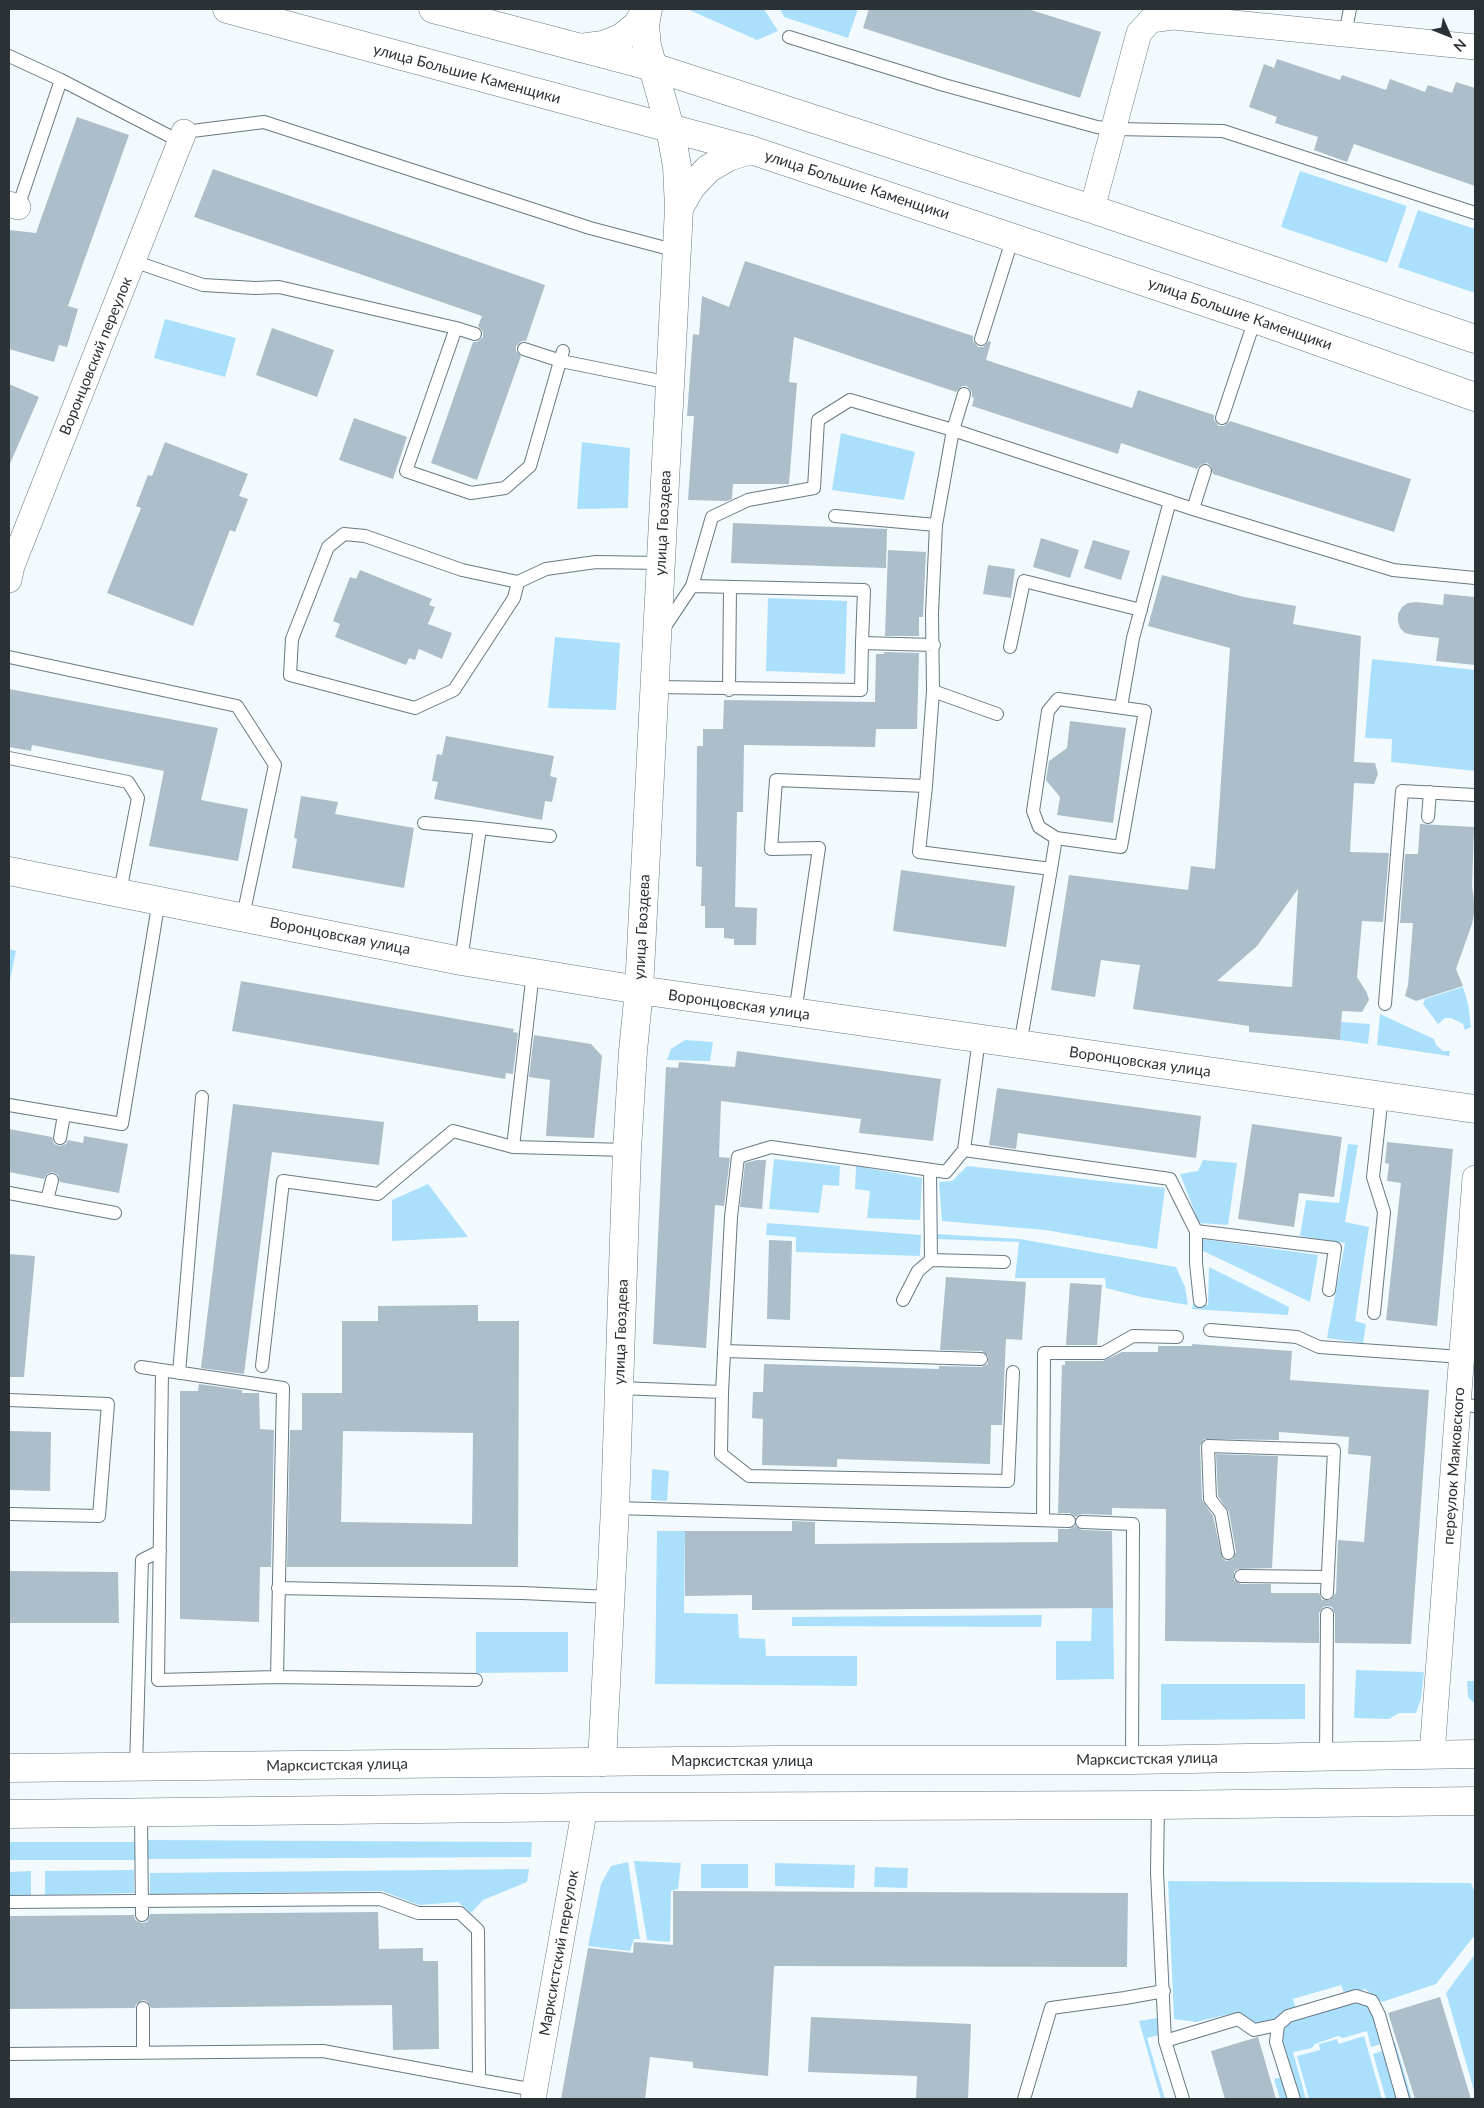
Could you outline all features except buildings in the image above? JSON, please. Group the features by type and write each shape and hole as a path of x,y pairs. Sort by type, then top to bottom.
{"main road":[{"name":"улица Большие Каменщики","path":"227,9 752,150 1470,392"},
{"path":"433,9 653,67 1092,210 1475,339"},
{"name":"улица Гвоздева","path":"602,1762 615,1508 627,1150 639,990 679,208 677,166 670,128 647,46 646,25 648,9"},
{"path":"580,48 603,45 621,38 637,25 648,9"},
{"path":"679,208 691,187 708,169 728,157 752,150"},
{"name":"Воронцовская улица","path":"9,871 243,916 461,961 639,990 979,1040 1475,1109"},
{"name":"Марксистская улица","path":"9,1768 602,1762 1132,1760 1475,1754"},
{"path":"9,1814 585,1807 1158,1805 1475,1801"}],"street":[{"path":"1092,210 1139,32 1147,14 1475,47"},
{"name":"Воронцовский переулок","path":"9,580 12,566 182,137"},
{"name":"переулок Маяковского","path":"1432,1754 1467,1405 1466,1363 1475,1178"},
{"name":"Марксистский переулок","path":"534,2095 585,1807"}],"lane":[{"path":"1345,34 1350,9"},
{"path":"789,37 953,87 1086,124 1114,129 1223,130 1475,213"},
{"path":"9,56 182,137 264,122 590,228 676,251"},
{"path":"13,205 61,80"},
{"path":"981,339 1013,237"},
{"path":"133,261 203,285 255,288 279,287 475,334"},
{"path":"1222,418 1255,319"},
{"path":"456,328 406,471 471,493 505,488 530,466 562,356"},
{"path":"524,349 562,356 670,383"},
{"path":"964,394 953,430 936,525 932,613 934,645 933,691 919,852 1051,869"},
{"path":"657,639 692,586 712,517 748,500 814,488 818,420 850,400 953,430 1170,501 1393,570 1475,578"},
{"path":"1193,508 1205,471"},
{"path":"1121,707 1141,610 1170,501"},
{"path":"835,516 936,525"},
{"path":"518,582 514,598 454,690 416,708 290,675 292,639 328,547 344,534 365,536 462,570 518,582 546,569 596,562 661,563"},
{"path":"1010,647 1024,581 1141,610"},
{"path":"655,687 729,690 861,690 864,590 692,586"},
{"path":"729,690 730,587"},
{"path":"862,643 934,645"},
{"path":"9,657 238,706 276,765 243,916"},
{"path":"933,691 997,714"},
{"path":"1058,699 1145,711 1122,847 1056,838 1040,827 1033,811 1048,711 1058,699"},
{"path":"9,758 128,782 138,798 120,892"},
{"path":"795,1013 819,848 771,849 776,780 926,786"},
{"path":"1385,1004 1402,791 1475,795"},
{"path":"1428,817 1430,792"},
{"path":"424,824 550,836"},
{"path":"461,961 480,828"},
{"path":"1020,1045 1056,838"},
{"path":"9,1105 122,1124 159,900"},
{"path":"513,1147 533,972"},
{"path":"979,1040 964,1150 946,1172 771,1147 738,1157 731,1216 722,1392 721,1454 749,1476 1008,1481 1013,1372"},
{"path":"1374,1313 1384,1212 1373,1177 1382,1095"},
{"path":"179,1373 202,1097"},
{"path":"60,1138 64,1115"},
{"path":"262,1366 283,1181 378,1194 453,1131 513,1147 627,1150"},
{"path":"964,1150 1170,1179 1196,1231 1196,1263 1200,1301"},
{"path":"930,1170 931,1260"},
{"path":"47,1200 52,1180"},
{"path":"9,1194 116,1213"},
{"path":"1196,1231 1335,1248 1328,1290"},
{"path":"903,1300 918,1271 931,1260 1004,1262"},
{"path":"1210,1330 1297,1336 1319,1347 1466,1363"},
{"path":"1043,1520 1044,1352 1103,1353 1133,1336 1177,1337"},
{"path":"724,1350 981,1359"},
{"path":"141,1368 284,1388 277,1677"},
{"path":"162,1370 158,1680 277,1677 476,1680"},
{"path":"619,1388 722,1392"},
{"path":"9,1400 108,1404 99,1516 9,1514"},
{"path":"1228,1553 1221,1513 1210,1499 1208,1446 1334,1450 1327,1593"},
{"path":"615,1508 1069,1521"},
{"path":"1082,1522 1133,1524 1132,1760"},
{"path":"136,1767 142,1560 160,1550"},
{"path":"1241,1576 1327,1576"},
{"path":"278,1588 611,1597"},
{"path":"1326,1757 1327,1614"},
{"path":"1158,1805 1157,1872 1165,2041 1183,2099"},
{"path":"141,1813 142,1908"},
{"path":"9,1902 142,1908 380,1899 418,1913 460,1913 478,1930 479,2080"},
{"path":"1024,2099 1051,2008 1125,1998 1164,1990"},
{"path":"1165,2041 1238,2019 1254,2030 1278,2025 1288,2016 1356,1996 1372,2001 1379,2015 1403,2099"},
{"path":"143,2008 143,2053"},
{"path":"1278,2025 1276,2042 1294,2099"},
{"path":"9,2054 323,2051 479,2080 534,2095"}],"shaded area":[{"path":"687,9 764,9 778,31 757,40"},
{"path":"780,9 858,9 848,38 784,17"},
{"path":"1300,171 1407,206 1387,263 1281,227"},
{"path":"1418,210 1475,229 1475,293 1398,267"},
{"path":"165,319 236,338 225,377 154,358"},
{"path":"841,433 915,452 904,500 832,490"},
{"path":"582,442 630,448 628,508 577,509"},
{"path":"768,598 847,601 845,674 766,671"},
{"path":"555,637 620,643 616,710 548,708"},
{"path":"1372,659 1475,670 1475,771 1391,762 1392,739 1365,738"},
{"path":"9,949 16,951 9,985"},
{"path":"1463,987 1468,1004 1471,1027 1465,1030 1463,1024 1451,1018 1445,1018 1438,1024 1423,1004 1425,999"},
{"path":"1380,1014 1434,1039 1436,1045 1443,1051 1450,1051 1449,1056 1377,1045"},
{"path":"1341,1022 1370,1024 1368,1044 1340,1040"},
{"path":"685,1040 713,1042 710,1061 667,1060 671,1049"},
{"path":"1348,1144 1358,1145 1345,1222 1369,1227 1355,1321 1366,1324 1363,1343 1327,1338 1345,1243 1300,1236 1306,1200 1339,1203"},
{"path":"774,1159 840,1166 839,1186 823,1185 819,1213 769,1209"},
{"path":"1203,1160 1237,1163 1228,1225 1199,1223 1180,1174 1198,1171"},
{"path":"856,1166 922,1178 920,1220 867,1218 870,1191 855,1189"},
{"path":"967,1166 1165,1188 1157,1249 1045,1230 942,1221 939,1182 952,1181"},
{"path":"428,1184 468,1237 392,1241 392,1200"},
{"path":"767,1223 921,1235 920,1256 796,1252 796,1237 766,1235"},
{"path":"936,1234 1020,1239 1176,1267 1185,1287 1188,1305 1141,1297 1106,1288 1105,1278 1015,1278 1019,1242 936,1239"},
{"path":"1202,1239 1318,1255 1310,1302 1201,1250"},
{"path":"1209,1267 1289,1307 1288,1315 1192,1309 1193,1304 1208,1305"},
{"path":"652,1469 669,1471 667,1501 651,1500"},
{"path":"657,1531 685,1531 684,1613 738,1614 739,1638 765,1639 766,1656 857,1656 857,1686 655,1684"},
{"path":"1092,1608 1113,1608 1114,1679 1056,1680 1056,1641 1091,1641"},
{"path":"1042,1615 1041,1627 792,1626 792,1617"},
{"path":"476,1632 568,1632 568,1672 476,1673"},
{"path":"1356,1670 1424,1672 1421,1699 1416,1713 1399,1713 1389,1719 1354,1718"},
{"path":"1467,1681 1475,1681 1475,1704 1468,1697"},
{"path":"1161,1684 1305,1684 1305,1719 1161,1720"},
{"path":"147,1840 532,1842 531,1857 147,1859"},
{"path":"9,1842 137,1842 135,1860 9,1860"},
{"path":"634,1861 681,1863 678,1889 671,1891 670,1942 647,1940"},
{"path":"628,1862 640,1939 634,1939 630,1951 588,1946 601,1884 611,1866"},
{"path":"775,1863 855,1865 854,1888 775,1886"},
{"path":"701,1864 748,1864 748,1888 701,1888"},
{"path":"875,1867 908,1868 907,1888 874,1887"},
{"path":"529,1869 527,1882 483,1900 471,1913 458,1902 419,1905 382,1891 150,1894 150,1873"},
{"path":"134,1870 134,1893 45,1895 45,1871"},
{"path":"31,1871 31,1895 9,1895 9,1872"},
{"path":"1168,1881 1471,1883 1475,1893 1475,1935 1436,1984 1382,2002 1365,1989 1345,1995 1341,1985 1293,1999 1296,2008 1284,2011 1274,2021 1253,2024 1234,2013 1196,2022 1174,2019"},
{"path":"1475,1954 1475,2094 1446,1993"},
{"path":"1355,2003 1368,2006 1375,2017 1384,2043 1371,2047 1367,2031 1343,2038 1338,2036 1315,2044 1312,2048 1293,2052 1306,2099 1298,2099 1282,2042 1283,2028 1291,2022"},
{"path":"1157,2018 1159,2035 1147,2038 1165,2099 1161,2099 1139,2021"},
{"path":"1364,2036 1382,2099 1309,2099 1297,2056 1320,2050 1319,2044 1337,2039 1339,2044"},
{"path":"1395,2042 1412,2099 1406,2099 1389,2043"},
{"path":"1385,2050 1399,2099 1386,2099 1373,2054"},
{"path":"1282,2077 1289,2099 1280,2099 1274,2079"}]}
